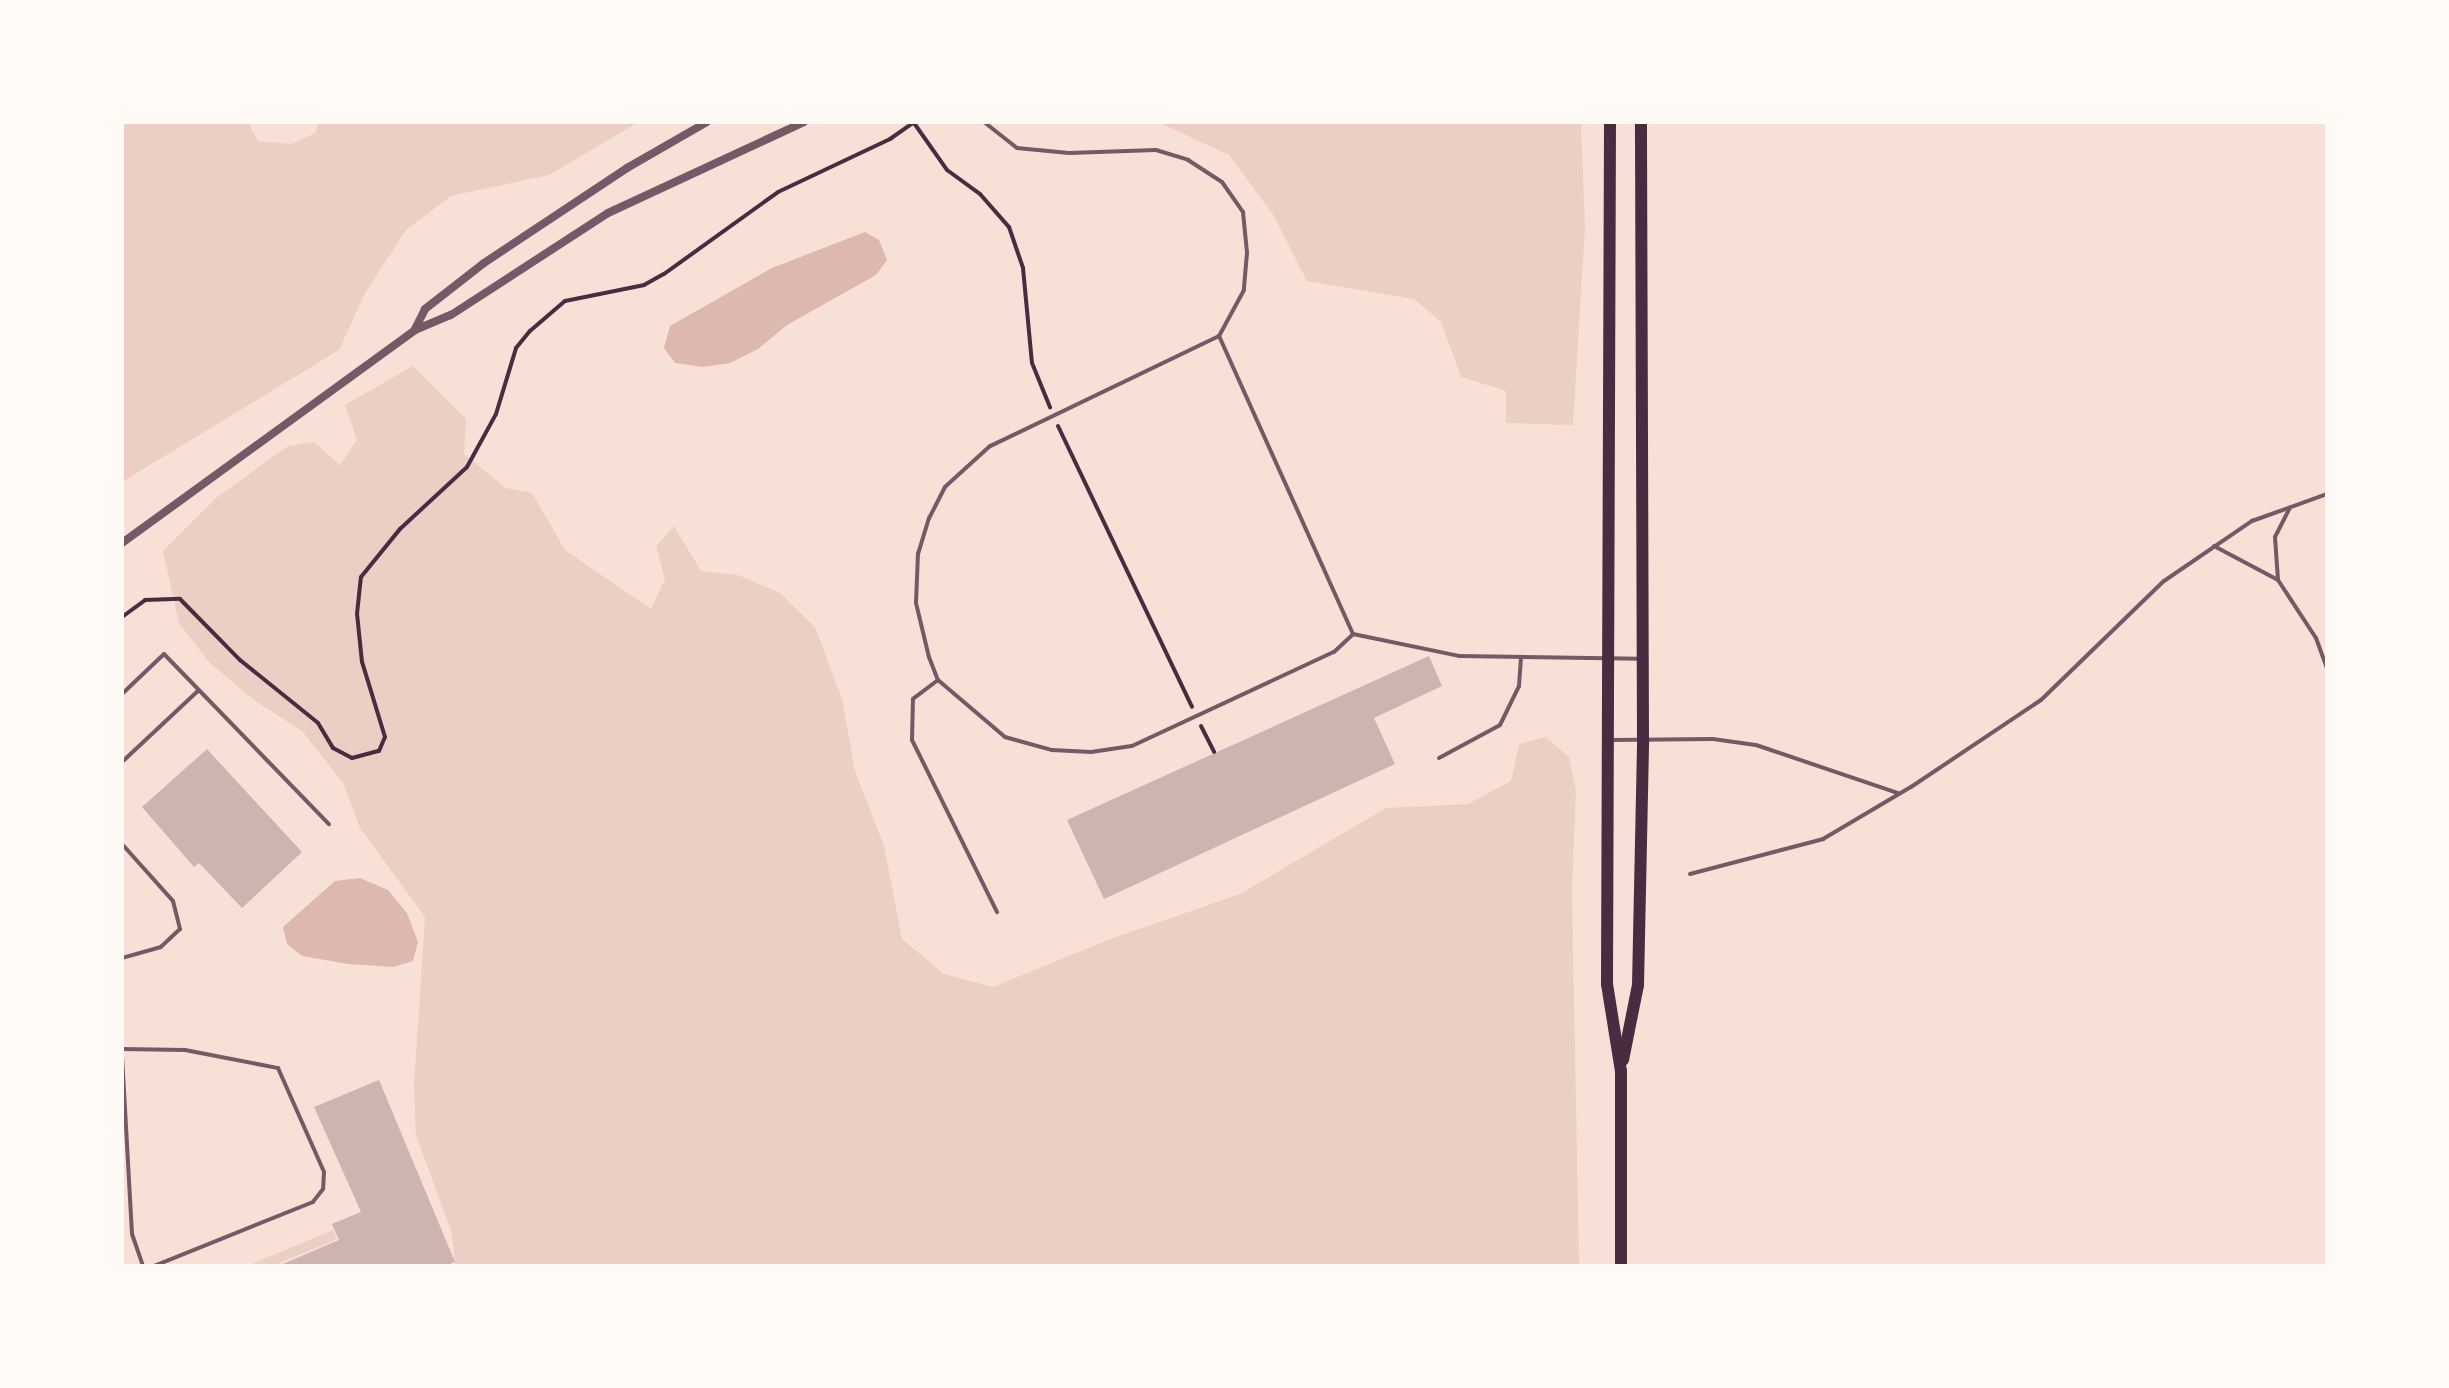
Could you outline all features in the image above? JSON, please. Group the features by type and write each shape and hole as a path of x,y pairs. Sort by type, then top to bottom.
{"main road":[{"path":"1610,122 1607,984 1621,1071 1621,1266"},
{"path":"1621,1071 1638,985 1643,740 1641,122"}],"street":[{"path":"415,330 425,309 484,263 627,168 707,122"},
{"path":"122,540 415,330 451,315 608,213 804,122"}],"lane":[{"path":"984,122 1017,148 1069,153 1156,150 1188,160 1222,182 1243,212 1247,253 1244,290 1219,336 990,446 945,487 929,518 918,553 916,603 938,680 1005,737 1052,750 1091,752 1132,746 1334,652 1353,634"},
{"path":"1219,336 1353,634"},
{"path":"1690,874 1823,839 1900,794 2041,700 2164,581 2252,521 2327,494"},
{"path":"2278,580 2275,537 2290,508"},
{"path":"2214,546 2278,580 2316,638 2327,668"},
{"path":"1353,634 1459,656 1643,659"},
{"path":"122,694 164,654 329,824"},
{"path":"1439,758 1500,725 1519,686 1521,657"},
{"path":"938,680 913,699 912,740 997,912"},
{"path":"122,762 199,690"},
{"path":"1609,740 1756,745 1900,794"},
{"path":"122,844 173,901 180,929 161,947 122,958"},
{"path":"122,1049 185,1050 278,1068 324,1172 323,1189 313,1202 154,1266"},
{"path":"122,1055 132,1234 143,1266"}],"path":[{"path":"122,617 145,600 180,599 240,660 318,723 333,748 352,758 379,751 385,737 362,662 357,614 361,577 400,529 467,467 496,414 516,348 530,331 565,301 654,279 778,192 914,122 947,170 980,194 1009,227 1023,268 1032,363 1053,415 1214,752"}],"shaded area":[{"path":"122,122 248,122 258,141 292,144 315,133 319,122 639,122 549,175 451,196 406,230 365,293 339,350 122,482"},
{"path":"1158,122 1581,122 1585,228 1573,425 1506,423 1506,391 1461,377 1441,322 1414,299 1307,281 1274,216 1229,155"},
{"path":"865,232 879,240 887,260 876,275 787,325 758,349 730,363 703,367 675,363 664,348 670,326 772,268"},
{"path":"413,366 466,419 464,454 506,488 532,493 565,550 651,609 665,579 656,546 674,526 701,571 738,575 780,593 815,627 842,699 855,771 884,846 902,939 944,974 993,987 1113,938 1240,894 1386,808 1468,804 1511,781 1519,744 1546,737 1569,757 1576,791 1572,889 1579,1266 455,1266 452,1233 416,1136 414,1086 425,917 360,828 343,783 303,732 251,698 209,662 179,623 163,551 216,498 288,446 314,442 340,465 357,440 345,405"},
{"path":"360,878 388,890 407,913 418,942 413,961 393,967 349,964 302,956 287,944 283,927 335,881"},
{"path":"333,1230 337,1239 273,1266 247,1266"}],"building":[{"path":"1429,656 1442,686 1374,718 1395,764 1104,899 1067,820"},
{"path":"207,749 302,852 242,908 199,863 194,867 142,807"},
{"path":"379,1080 455,1262 445,1266 278,1266 339,1240 332,1224 361,1212 314,1107"}]}
